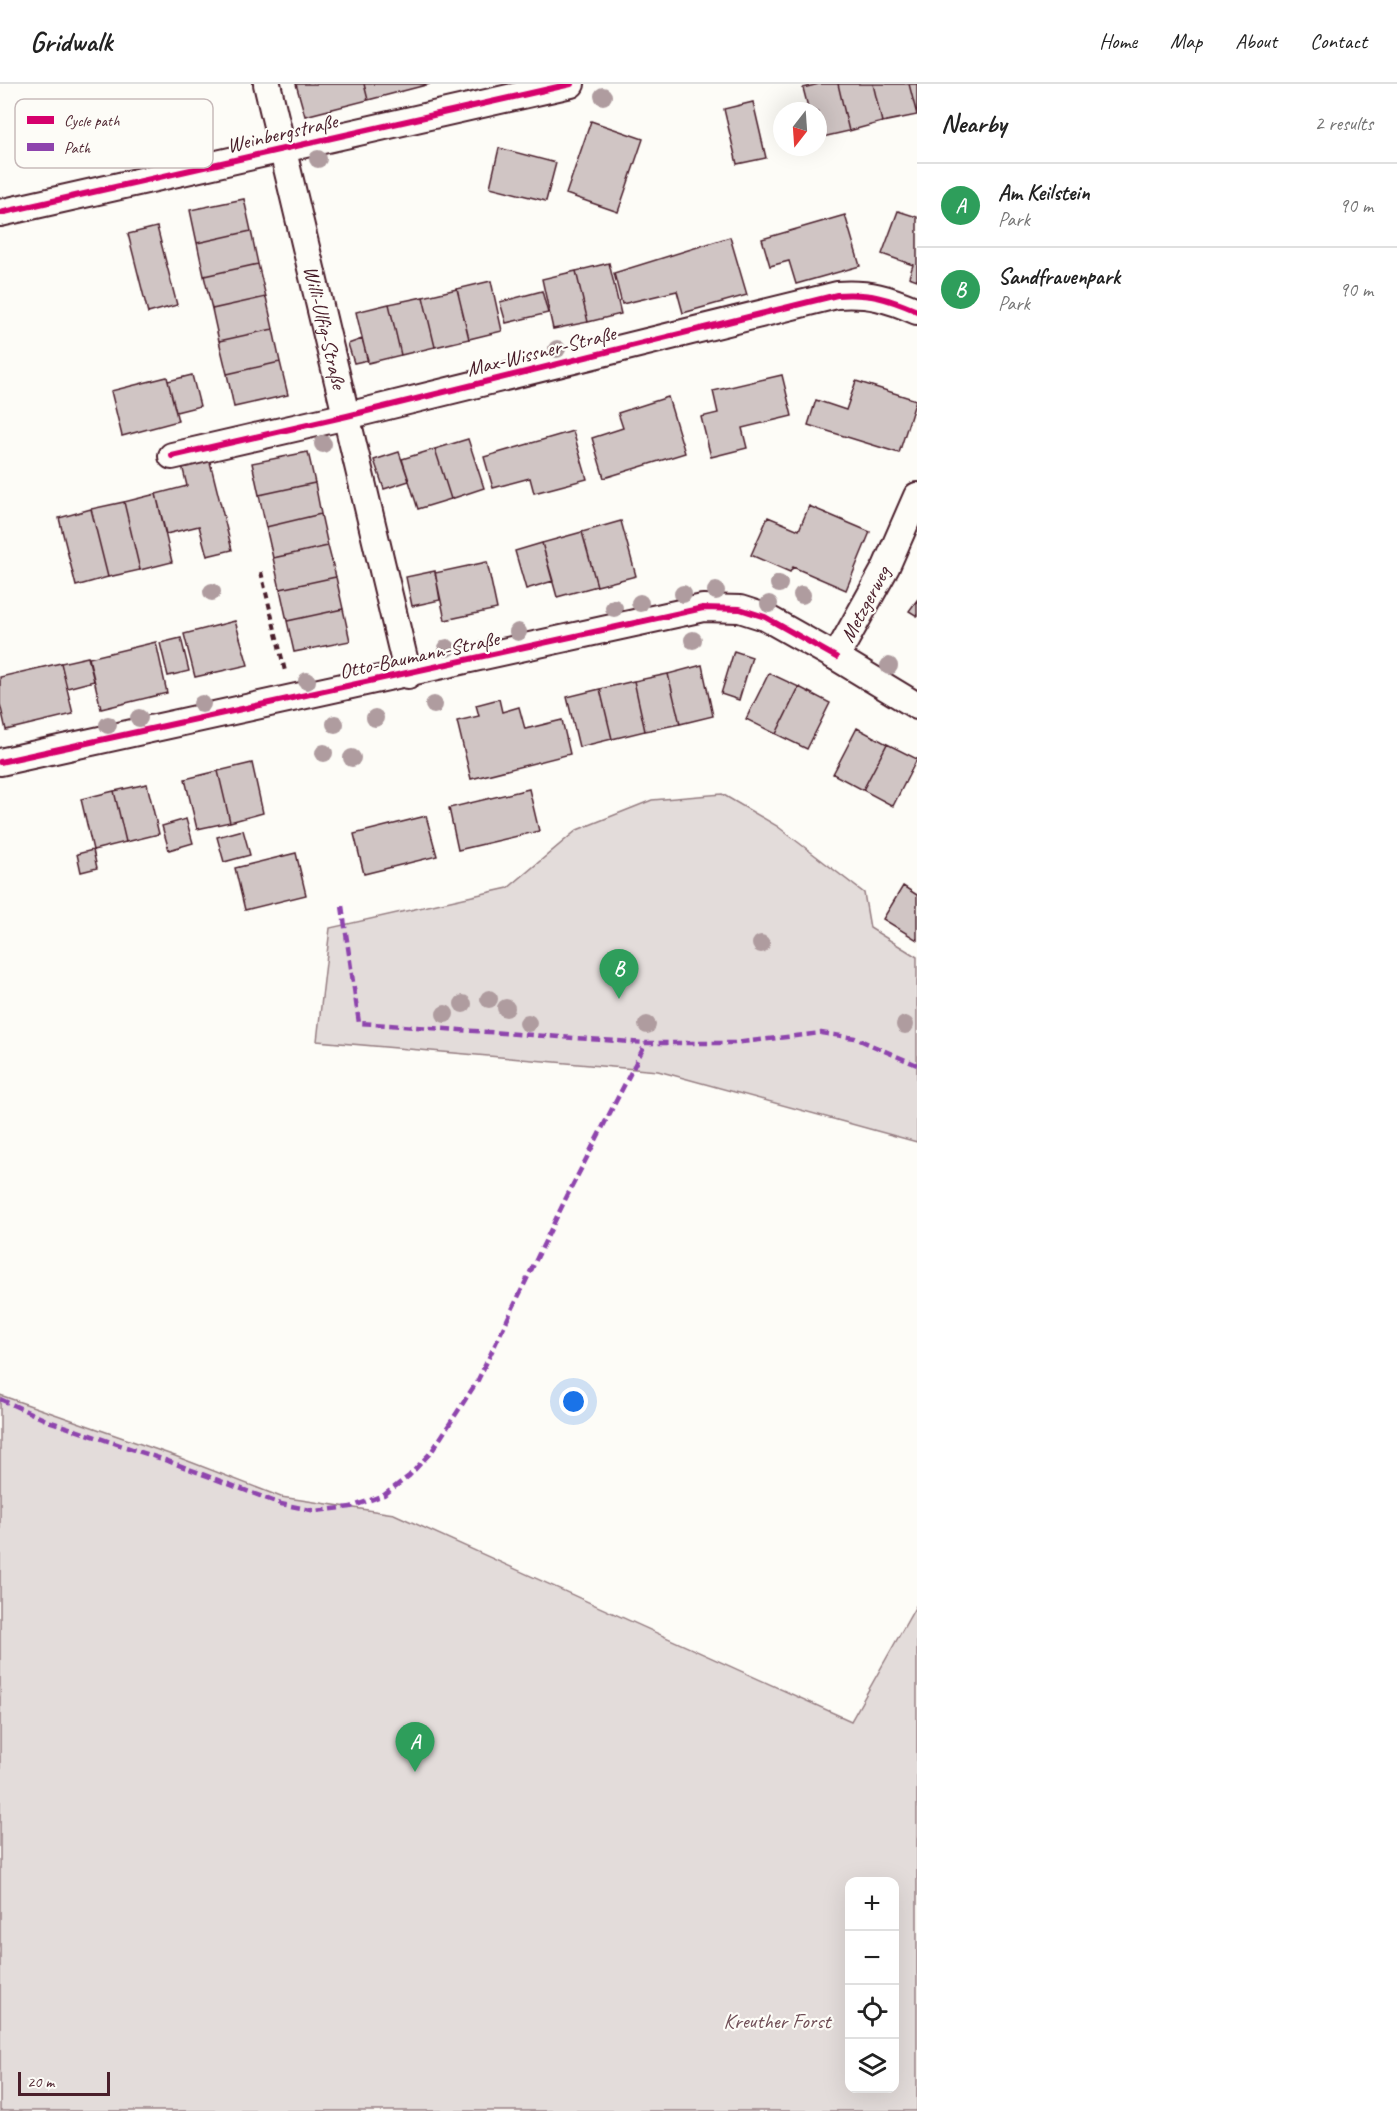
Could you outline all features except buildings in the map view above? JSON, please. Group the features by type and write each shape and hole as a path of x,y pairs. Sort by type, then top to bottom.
{"street":[{"name":"Willi-Ulfig-Straße","path":"267,84 408,675"},
{"name":"Weinbergstraße","path":"213,166 571,84"},
{"name":"Weinbergstraße","path":"0,213 203,168"},
{"name":"Max-Wissner-Straße","path":"172,456 346,416 837,296 865,293 886,298 917,311"},
{"name":"Metzgerweg","path":"917,496 886,567 836,657 917,706"},
{"name":"Otto-Baumann-Straße","path":"0,762 408,675 704,608 740,609 765,617 836,657"}],"path":[{"path":"261,572 292,699"}],"green space":[{"path":"722,794 777,826 864,893 870,928 917,957 917,1142 658,1071 317,1041 330,928 508,888 577,830 652,800"},
{"name":"Kreuther Forst","path":"0,1395 175,1456 281,1497 394,1514 851,1721 917,1604 917,2111 0,2111"}],"marked path":[{"path":"342,906 359,1023 646,1043 734,1043 821,1033 855,1038 917,1065"},
{"path":"0,1399 48,1421 168,1461 281,1504 316,1511 351,1507 384,1495 409,1476 432,1451 478,1380 566,1198 646,1043"}],"cycle path":[{"path":"213,165 571,84"},
{"path":"0,213 199,168"},
{"path":"172,456 347,416 837,295 878,297 917,311"},
{"path":"0,762 703,608 740,609 765,617 836,657"}],"place":[{"name":"Sandfrauenpark","path":"619,999"},
{"name":"Am Keilstein","path":"415,1772"}]}
